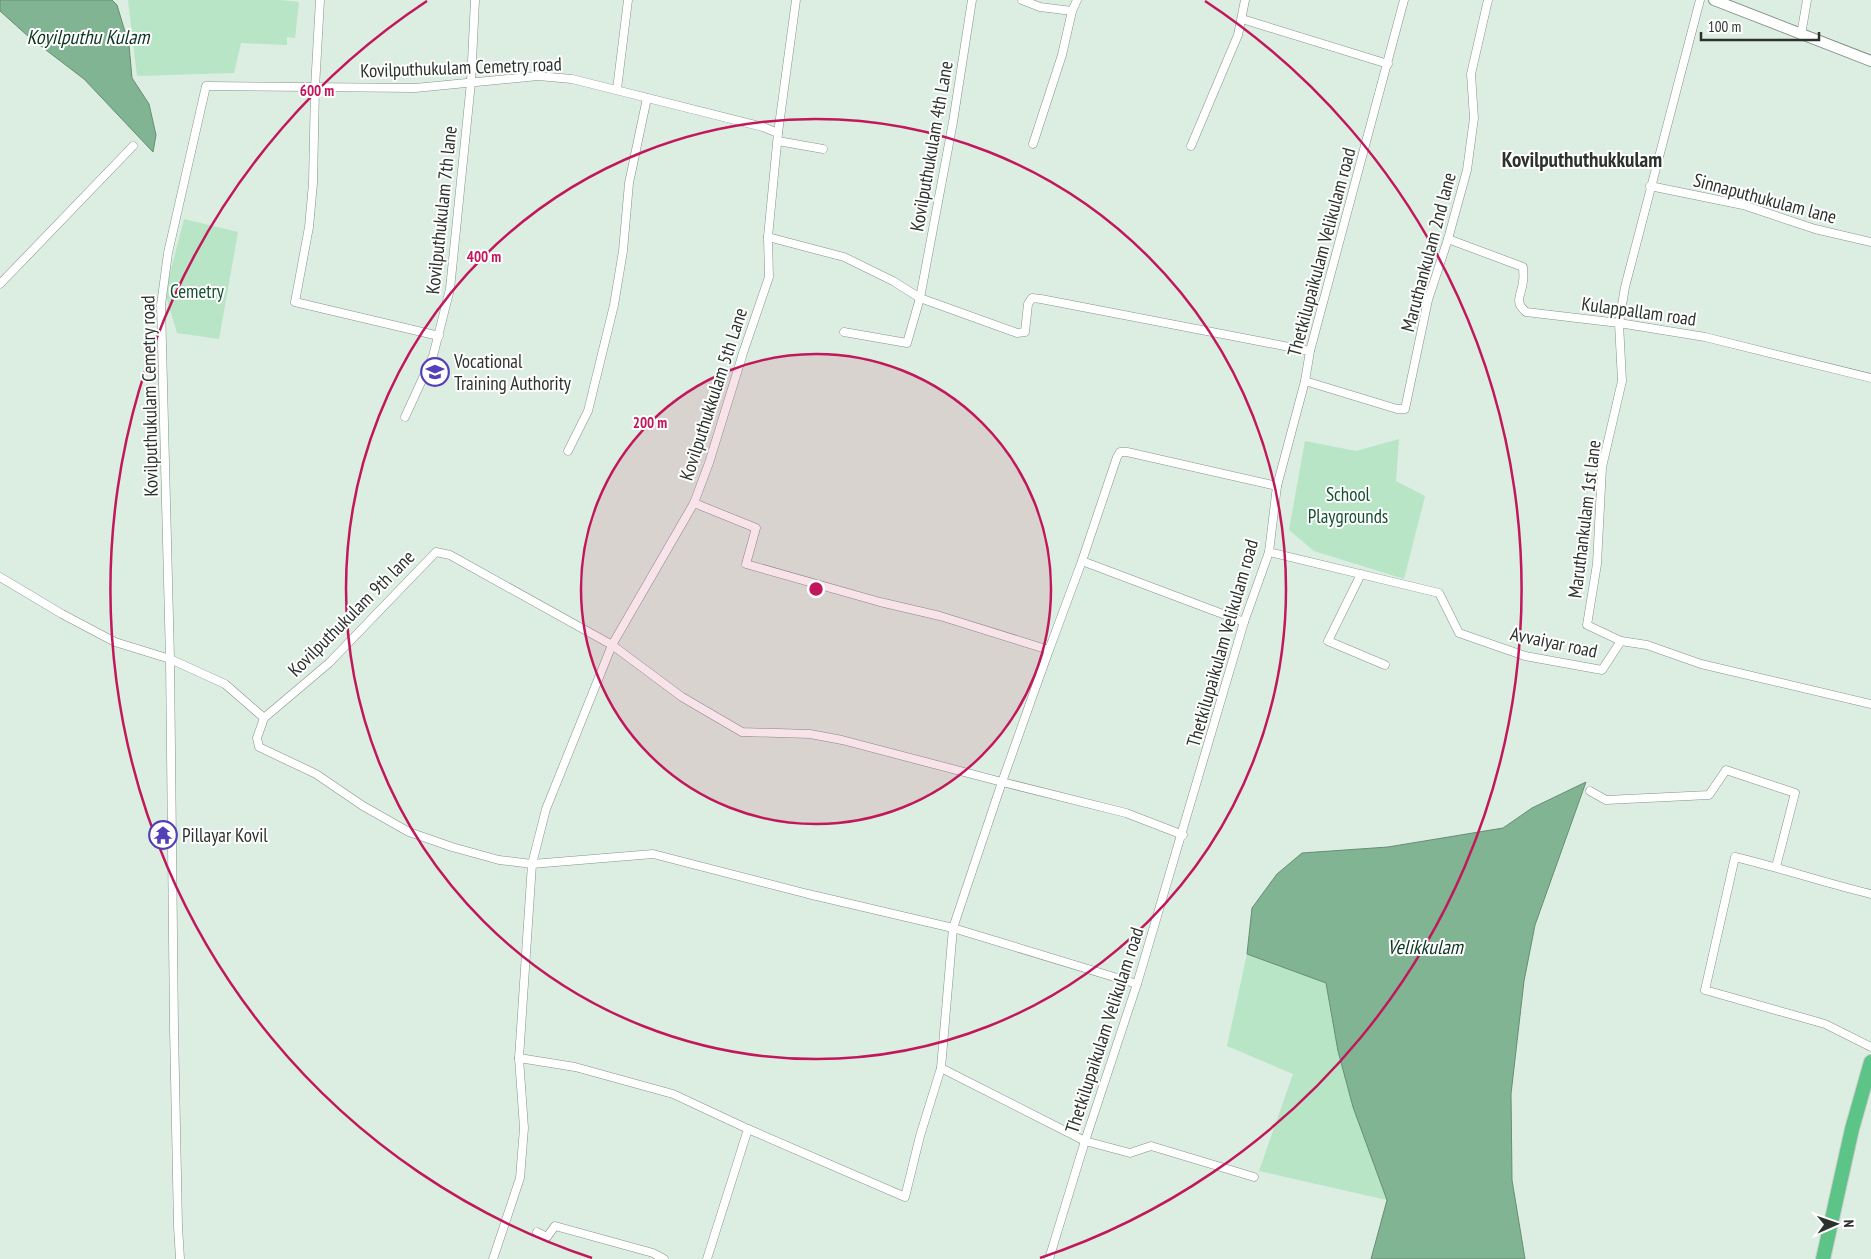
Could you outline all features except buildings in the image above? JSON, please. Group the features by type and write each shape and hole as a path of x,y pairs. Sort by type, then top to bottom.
{"highway":[{"path":"1823,1259 1852,1129 1871,1062"}],"street":[{"path":"320,0 315,88 313,183 309,227 296,302 438,336"},
{"name":"Kovilputhukulam 7th lane","path":"405,417 433,356 450,289 470,82 475,0"},
{"path":"617,89 628,0"},
{"name":"Kovilputhukkulam 5th Lane","path":"796,0 778,137 768,237 769,276 709,463 694,503 756,528 746,564 880,602 940,616 1049,650"},
{"name":"Kovilputhukulam 4th Lane","path":"844,332 907,343 920,298 953,122 972,0"},
{"path":"1022,0 1040,7 1072,11"},
{"path":"1033,144 1062,55 1072,11 1077,0"},
{"path":"1192,146 1238,35 1245,0"},
{"name":"Thetkilupaikulam Velikulam road","path":"1049,1259 1183,835 1244,622 1269,552 1277,486 1305,380 1310,351 1404,0"},
{"name":"Maruthankulam 2nd lane","path":"1305,380 1397,409 1405,409 1428,300 1448,239 1467,170 1474,118 1471,74 1488,0"},
{"name":"Maruthankulam 1st lane","path":"1620,641 1587,625 1597,564 1602,467 1622,381 1619,323 1625,287 1650,186 1700,0"},
{"path":"1714,0 1801,35 1871,60"},
{"path":"1801,35 1807,0"},
{"path":"1242,19 1388,64"},
{"name":"Kovilputhukulam Cemetry road","path":"170,660 161,305 168,253 206,86 415,88 538,76 572,79 763,127 778,137 822,149"},
{"path":"568,451 588,411 614,305 623,251 630,183 647,98"},
{"path":"0,284 133,146"},
{"name":"Sinnaputhukulam lane","path":"1650,186 1742,205 1815,229 1871,242"},
{"path":"768,237 844,257 893,281 920,298 1017,333 1025,332 1028,304 1032,298 1041,298 1310,351"},
{"name":"Kulappallam road","path":"1448,239 1523,267 1523,280 1518,300 1520,307 1526,312 1619,323 1705,337 1871,378"},
{"path":"519,1058 575,1067 673,1094 748,1129 905,1197 920,1136 942,1068 953,928 1002,782 1082,561 1117,457 1120,452 1128,452 1277,486"},
{"path":"493,1259 520,1178 524,1128 519,1058 532,864 546,809 612,645 694,503"},
{"name":"Kovilputhukulam 9th lane","path":"264,718 329,664 436,552 450,556 612,645"},
{"name":"Avvaiyar road","path":"1269,552 1439,593 1460,633 1525,656 1602,670 1620,641 1647,645 1702,664 1871,704"},
{"path":"1082,561 1244,622"},
{"path":"1360,574 1328,641 1385,665"},
{"path":"0,577 62,614 115,642 170,660 225,684 264,718 258,738 259,747 316,774 363,806 409,832 452,847 499,860 532,864 653,854 808,894 953,928 1137,984"},
{"path":"612,645 682,696 742,732 810,734 842,740 1126,813 1183,835"},
{"path":"170,660 180,1259"},
{"path":"1590,790 1606,800 1709,795 1726,770 1795,793 1776,867"},
{"path":"1871,894 1735,857 1705,990 1825,1024 1871,1047"},
{"path":"942,1068 1085,1141 1130,1153 1151,1146 1254,1177"},
{"path":"706,1259 748,1129"},
{"path":"536,1232 547,1237 555,1226 653,1253 664,1259"}],"green space":[{"path":"128,0 280,0 299,2 295,38 287,37 287,45 241,43 234,73 137,76"},
{"name":"Cemetry","path":"184,219 238,232 219,339 177,333 165,293"},
{"name":"School Playgrounds","path":"1399,439 1396,481 1425,496 1404,579 1314,551 1289,530 1305,441 1356,451"},
{"path":"1247,954 1326,983 1338,1051 1353,1107 1387,1200 1259,1171 1293,1074 1227,1046"}],"water":[{"name":"Koyilputhu Kulam","path":"0,0 112,0 117,5 129,45 132,78 149,104 156,135 153,152 84,79 29,37 0,11"},
{"name":"Velikkulam","path":"1586,782 1535,925 1524,981 1511,1094 1512,1180 1525,1259 1371,1259 1387,1200 1353,1107 1338,1051 1326,983 1247,954 1252,908 1277,874 1302,853 1388,847 1503,828 1532,808"}],"place":[{"name":"Vocational Training Authority","path":"435,372"},
{"name":"Pillayar Kovil","path":"163,835"}],"district":[{"name":"Kovilputhuthukkulam","path":"1582,160"}]}
